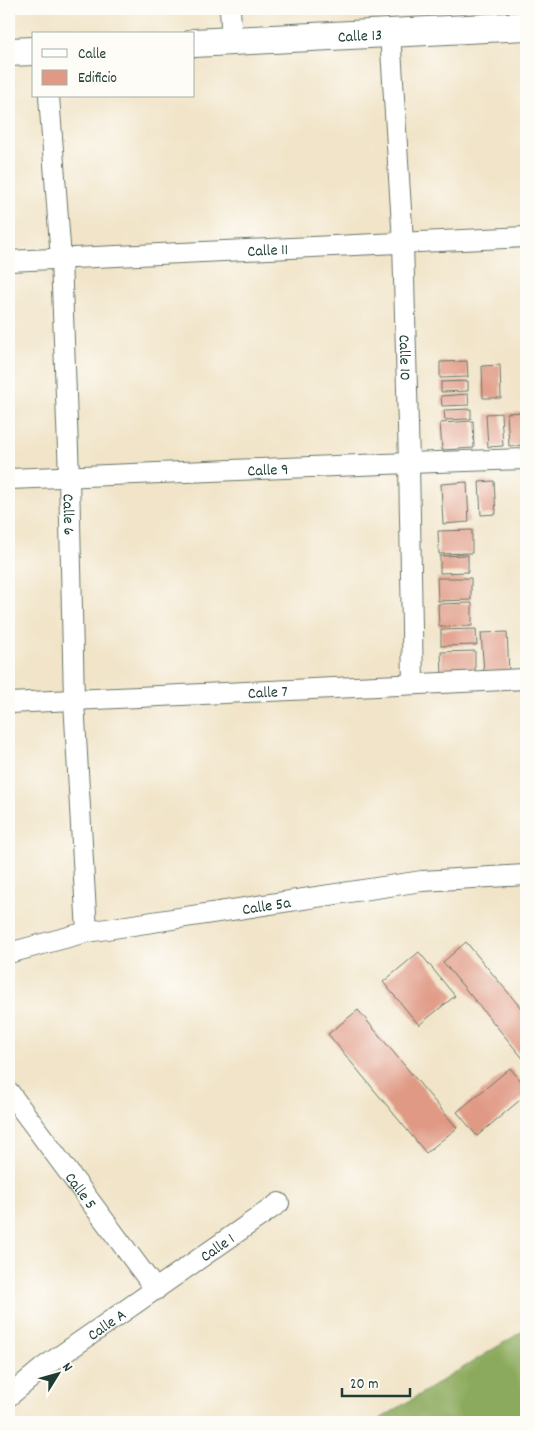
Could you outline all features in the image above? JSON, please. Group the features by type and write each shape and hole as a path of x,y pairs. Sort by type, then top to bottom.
{"main road":[{"name":"Calle 13","path":"195,43 526,26"},
{"path":"9,52 32,51"}],"street":[{"path":"230,9 232,41"},
{"name":"Calle 10","path":"390,33 403,242 413,683"},
{"name":"Calle 6","path":"49,98 61,259 69,477 74,700 87,932"},
{"name":"Calle 11","path":"9,261 526,237"},
{"name":"Calle 9","path":"9,479 526,460"},
{"name":"Calle 7","path":"9,703 526,679"},
{"name":"Calle 5a","path":"9,953 87,932 422,881 526,875"},
{"name":"Calle 5","path":"9,1092 156,1290"},
{"name":"Calle 1","path":"156,1290 279,1203"},
{"name":"Calle A","path":"9,1396 44,1367 156,1290"}],"green space":[{"path":"526,1329 526,1422 375,1422"}],"building":[{"path":"467,361 468,377 440,378 440,362"},
{"path":"500,365 501,398 483,398 482,366"},
{"path":"468,381 468,391 441,392 441,382"},
{"path":"468,394 469,405 442,406 441,396"},
{"path":"471,409 471,419 445,420 444,410"},
{"path":"522,412 524,445 509,446 507,413"},
{"path":"501,413 503,446 488,447 486,414"},
{"path":"473,421 474,448 442,450 440,423"},
{"path":"494,481 496,514 481,515 479,482"},
{"path":"467,482 469,522 443,524 441,484"},
{"path":"472,530 472,553 439,554 438,531"},
{"path":"468,555 468,572 440,573 440,556"},
{"path":"437,578 471,578 471,600 438,601"},
{"path":"472,603 472,626 439,627 438,604"},
{"path":"476,629 477,645 441,646 441,630"},
{"path":"507,632 509,672 484,673 481,633"},
{"path":"475,651 475,674 442,675 441,652"},
{"path":"466,942 526,1014 526,1062 443,962"},
{"path":"419,952 455,996 419,1025 383,982"},
{"path":"358,1010 457,1128 426,1153 328,1034"},
{"path":"510,1068 526,1087 526,1095 477,1136 457,1112"}]}
